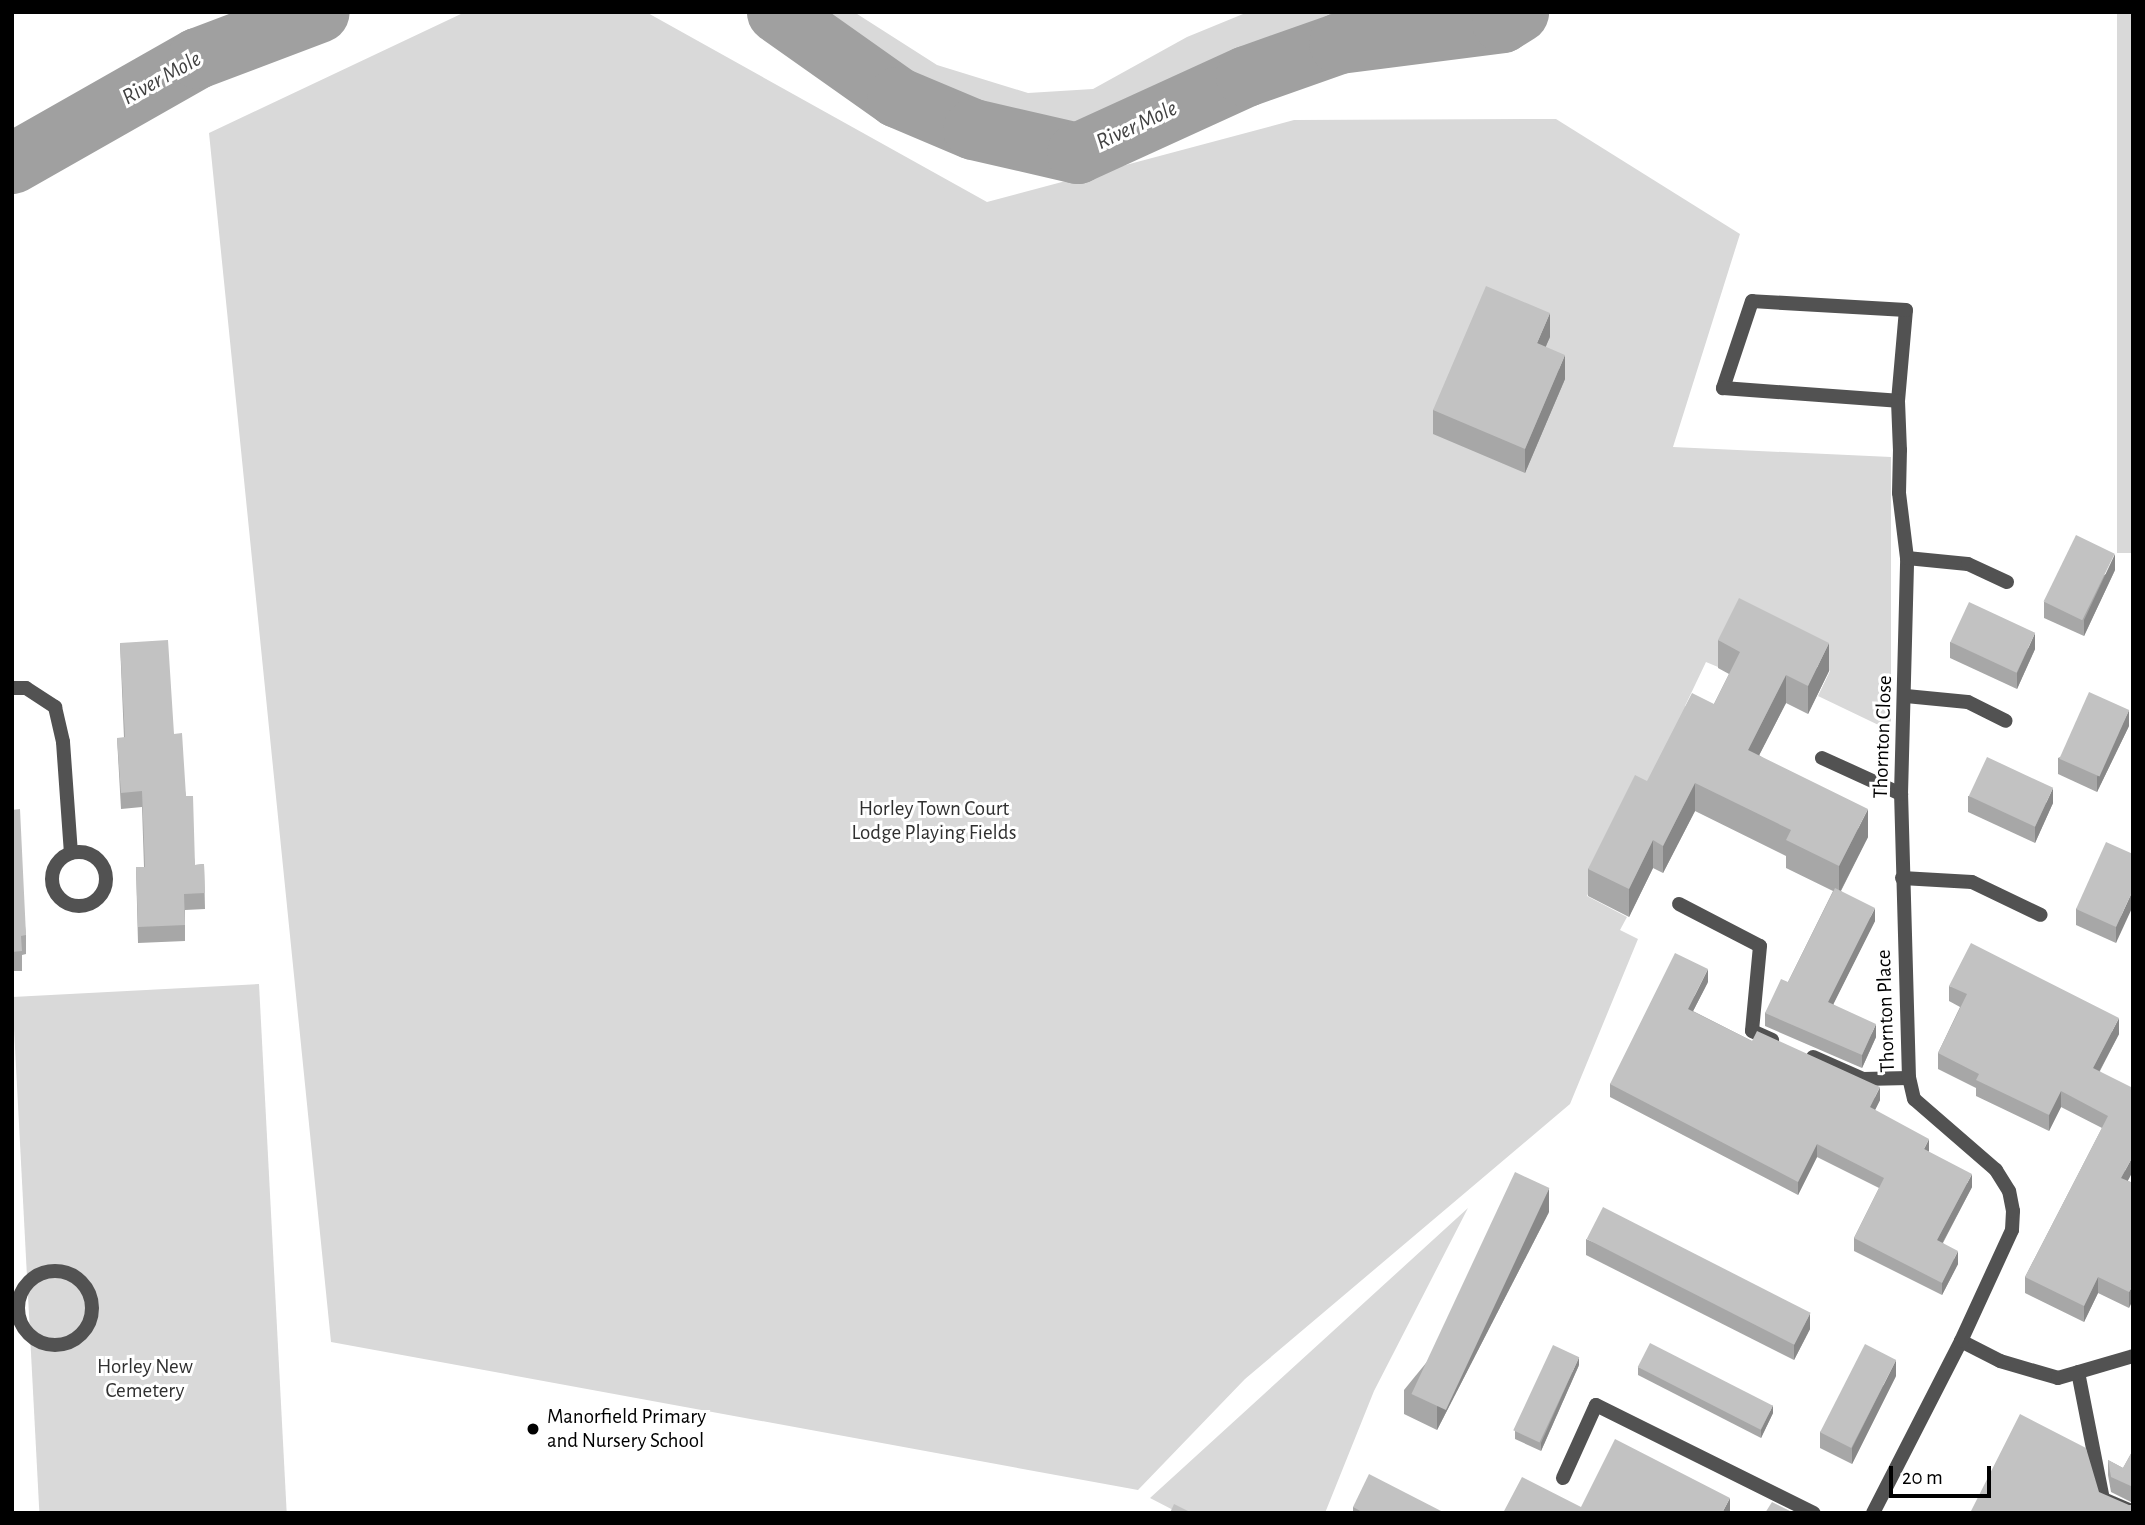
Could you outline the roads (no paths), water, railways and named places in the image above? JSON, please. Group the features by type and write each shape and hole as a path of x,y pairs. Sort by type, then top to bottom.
{"street":[{"name":"Thornton Close","path":"1898,401 1723,388 1752,301 1906,310 1898,401 1899,493 1907,558 1902,878"},
{"path":"1907,558 1968,564 2007,582"},
{"path":"12,688 45,696 55,707 63,742 71,853"},
{"path":"1906,696 1968,702 2006,720"},
{"path":"1822,758 1902,794"},
{"path":"1902,878 1972,883 2041,915"},
{"name":"Thornton Place","path":"1873,1513 1961,1341 2012,1230 2009,1191 1996,1170 1914,1099 1909,1078 1902,878"},
{"path":"1679,904 1760,946 1752,1031 1863,1079 1909,1078"},
{"path":"55,1271 78,1279 91,1298 92,1310 90,1322 74,1340 50,1345 27,1334 15,1306 32,1278 55,1271"},
{"path":"1961,1341 2000,1361 2058,1378 2133,1356"},
{"path":"2078,1372 2103,1499 2133,1513"},
{"path":"1563,1478 1596,1405 1814,1513"}],"waterway":[{"name":"River Mole","path":"12,163 197,58 319,12"},
{"name":"River Mole","path":"777,12 897,97 973,129 1077,153 1246,76 1339,43 1502,22 1518,12"}],"place":[{"name":"Manorfield Primary and Nursery School","path":"533,1429"}],"park label":[{"name":"Horley Town Court Lodge Playing Fields","path":"934,821"},
{"name":"Horley New Cemetery","path":"145,1379"}]}
